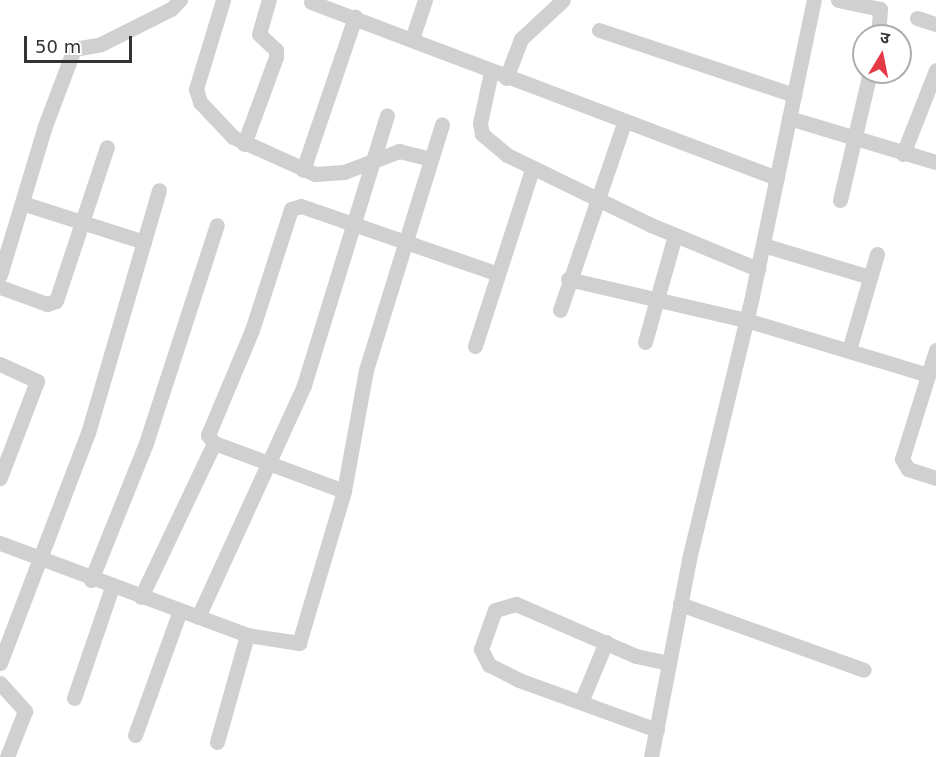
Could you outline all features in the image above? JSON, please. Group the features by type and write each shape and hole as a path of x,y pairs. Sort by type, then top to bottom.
{"street":[{"path":"0,275 74,49 101,44 171,9 180,0"},
{"path":"223,0 196,89 218,125 244,144 303,170 330,175 399,152 430,159"},
{"path":"244,144 276,57 276,50 260,34 269,0"},
{"path":"412,39 425,0"},
{"path":"506,78 521,39 563,0"},
{"path":"651,757 680,604 758,269 816,0"},
{"path":"838,0 880,9 879,24"},
{"path":"311,2 349,10 506,78 777,178"},
{"path":"303,170 349,10"},
{"path":"917,18 936,24"},
{"path":"599,30 794,95"},
{"path":"903,154 936,70"},
{"path":"491,72 481,112 482,134 532,169 675,235 758,269"},
{"path":"840,200 867,84"},
{"path":"198,617 270,465 304,385 351,225 387,116"},
{"path":"789,118 855,140 936,162"},
{"path":"560,310 568,279 624,123"},
{"path":"0,543 112,587 247,634 299,643 344,491 366,370 403,242 442,124"},
{"path":"0,287 52,304 107,147"},
{"path":"475,346 532,169"},
{"path":"0,663 88,433 159,190"},
{"path":"22,203 144,242"},
{"path":"344,491 270,465 209,440 209,429 252,330 291,209 301,206 498,274"},
{"path":"91,579 146,443 217,225"},
{"path":"645,342 675,235"},
{"path":"763,245 870,277"},
{"path":"849,350 877,254"},
{"path":"568,279 655,302 746,320 928,375"},
{"path":"936,350 928,375 929,393 902,459 908,469 936,478"},
{"path":"0,364 37,381 0,478"},
{"path":"141,597 214,443"},
{"path":"74,699 112,587"},
{"path":"657,730 489,665 481,649 489,620 495,610 516,604 606,642 669,663"},
{"path":"680,604 864,669"},
{"path":"135,735 180,611"},
{"path":"217,742 247,634"},
{"path":"581,702 606,642"},
{"path":"0,683 25,711 7,757"},
{"path":"0,734 14,740"}]}
